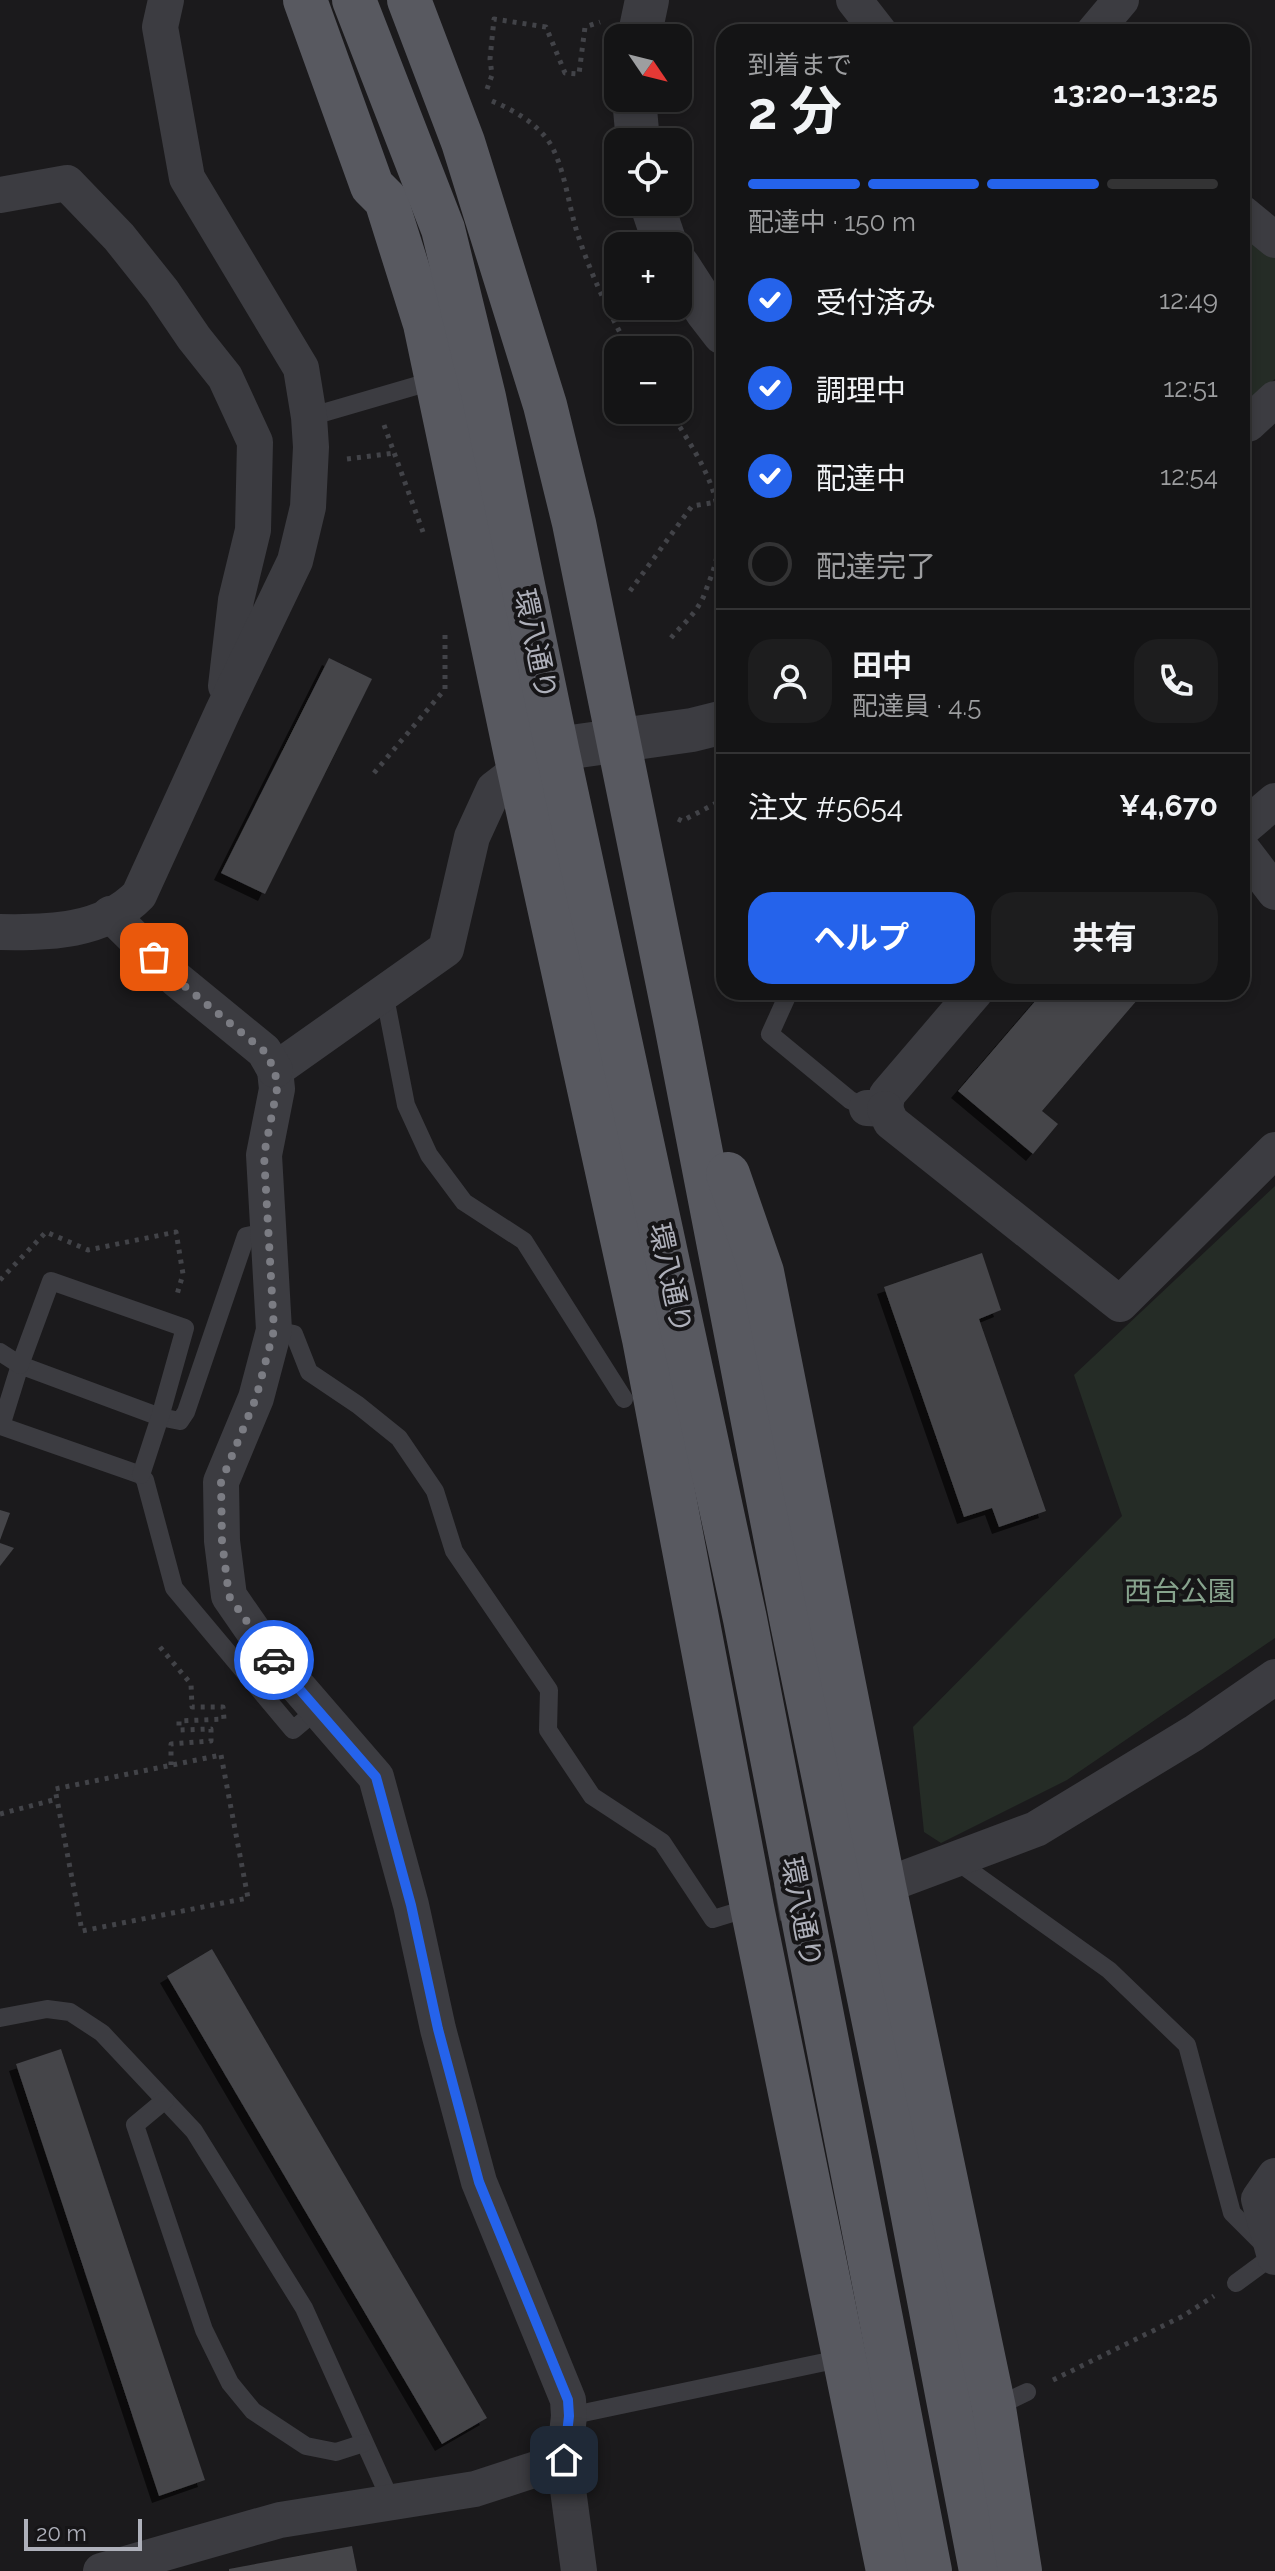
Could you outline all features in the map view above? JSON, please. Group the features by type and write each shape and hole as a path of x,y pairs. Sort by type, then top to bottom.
{"main road":[{"path":"305,0 372,186 386,200 425,324 764,1905 845,2358 888,2571"},
{"name":"環八通り","path":"354,0 443,229 484,397 745,1619 930,2571"},
{"name":"環八通り","path":"409,0 463,142 545,405 574,523 676,1024 789,1608 901,2154 981,2571"},
{"path":"676,1024 762,1272 884,1886 1010,2400 1020,2571"}],"street":[{"path":"0,932 48,933 90,924 130,904 139,895 295,561 308,507 309,417 301,368 187,178 160,27 166,0"},
{"path":"626,24 647,0"},
{"path":"854,0 873,24"},
{"path":"1101,24 1121,0"},
{"path":"0,195 67,183 119,237 225,377 255,442 253,530 236,600 223,711"},
{"path":"1250,220 1275,240"},
{"path":"692,286 716,321"},
{"path":"1250,422 1275,399"},
{"path":"557,749 716,724"},
{"path":"275,1070 446,949 472,837 494,789 519,770"},
{"path":"1250,822 1275,801"},
{"path":"1250,859 1275,892"},
{"path":"110,914 176,979 264,1051 275,1070 277,1089 264,1155 274,1330 256,1398 221,1482 222,1541 229,1596 267,1651 376,1777 479,2182 568,2400 564,2460 579,2571"},
{"path":"968,1000 876,1109 1120,1304 1275,1150"},
{"path":"884,1886 1036,1829 1194,1733 1275,1677"},
{"path":"1275,2176 1259,2199 1275,2256"},
{"path":"108,2569 280,2520 475,2489 564,2460"}],"lane":[{"path":"309,417 436,380"},
{"path":"384,992 406,1105 429,1155 464,1202 524,1241 624,1399"},
{"path":"785,1000 770,1034 850,1100 876,1109"},
{"path":"0,1352 20,1365 160,1417 180,1421 186,1412 246,1236 268,1232"},
{"path":"141,1475 185,1328 51,1281 1,1426 141,1475 145,1480 174,1588 293,1730 318,1709"},
{"path":"274,1330 294,1334 309,1372 399,1438 435,1491 454,1551 549,1690 548,1730 592,1796 662,1842 713,1919 764,1905"},
{"path":"955,1860 1109,1970 1187,2045 1232,2213 1275,2256 1236,2283"},
{"path":"0,2018 47,2009 70,2012 102,2033 194,2131 304,2308 391,2501"},
{"path":"165,2100 135,2125 204,2330 230,2383 253,2411 306,2446 336,2452 364,2443"},
{"path":"569,2416 845,2358"}],"path":[{"path":"604,28 585,27 579,74 565,73 546,27 494,19 490,59 492,75 484,98 530,121 547,140 558,160 565,194 593,274 621,336"},
{"path":"374,398 426,540"},
{"path":"678,424 701,460 716,499"},
{"path":"342,459 394,453"},
{"path":"624,598 692,506 716,502"},
{"path":"671,638 699,605 716,563"},
{"path":"374,773 445,689 443,622"},
{"path":"682,821 716,803"},
{"path":"0,1280 46,1232 88,1250 176,1232 183,1274 174,1306"},
{"path":"160,1647 191,1684 192,1707 223,1707 224,1719 179,1721 179,1730 211,1729 211,1741 171,1744 171,1765"},
{"path":"221,1755 248,1898 82,1931 57,1799 55,1789 221,1755"},
{"path":"0,1814 57,1799"},
{"path":"1010,2400 1183,2316 1236,2283"}],"green space":[{"path":"1250,233 1275,253 1275,379 1250,402"},
{"name":"西台公園","path":"1275,1186 1275,1638 1067,1780 941,1843 924,1832 913,1727 1122,1516 1074,1375"}],"building":[{"path":"329,658 372,679 265,894 221,873"},
{"path":"1036,1000 1137,1000 1042,1111 1058,1124 1033,1154 958,1091"},
{"path":"982,1253 1001,1310 979,1319 1046,1511 999,1527 992,1508 964,1517 884,1287"},
{"path":"0,1510 10,1513 0,1540"},
{"path":"0,1543 14,1548 0,1566"},
{"path":"212,1949 487,2418 442,2444 167,1976"},
{"path":"61,2049 205,2480 159,2496 16,2064"},
{"path":"352,2546 357,2571 229,2571 229,2569"}],"tunnel":[{"path":"777,1903 874,1887"}],"way so far":[{"path":"154,957 176,979 264,1051 275,1070 277,1089 264,1155 274,1330 256,1398 221,1482 222,1541 229,1596 274,1660"}],"route":[{"path":"274,1660 376,1777 479,2182 568,2400 564,2460"}]}
